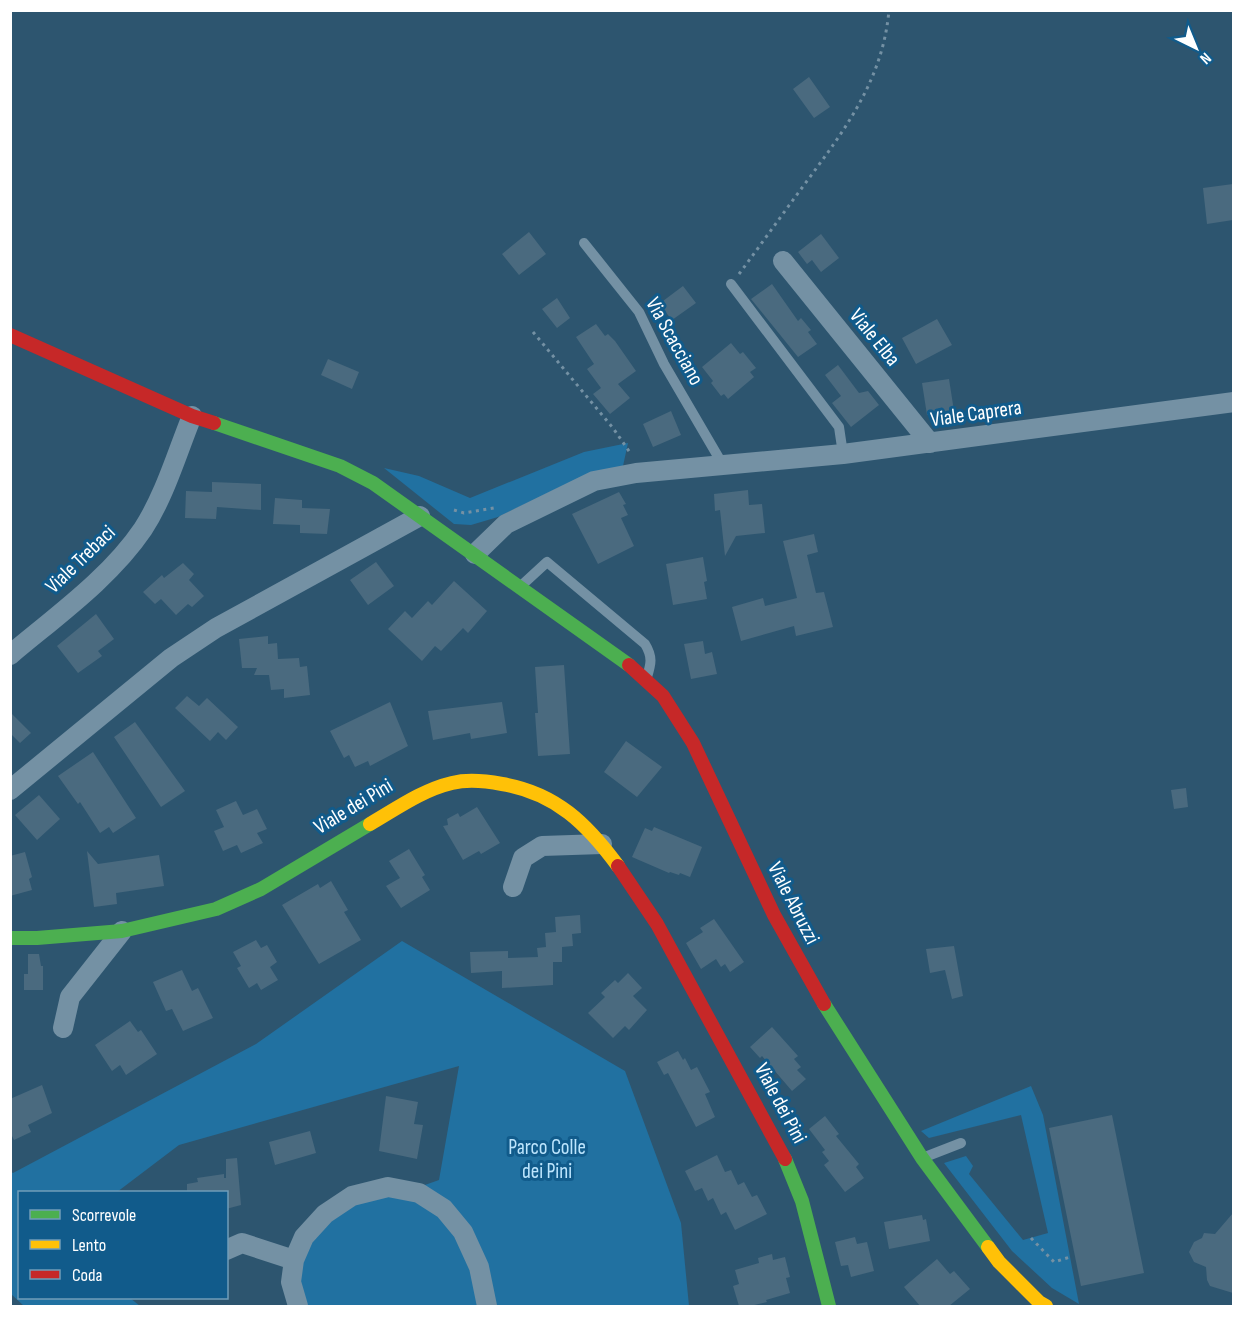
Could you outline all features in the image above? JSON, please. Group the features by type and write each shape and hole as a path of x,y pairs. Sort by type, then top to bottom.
{"street":[{"name":"Viale Elba","path":"783,261 930,443"},
{"name":"Viale Abruzzi","path":"10,335 192,416 340,466 373,483 622,658 646,680 663,696 693,743 774,915 811,982 922,1158 999,1262 1039,1302 1046,1306"},
{"name":"Viale Caprera","path":"474,554 506,524 594,481 636,468 723,465 843,454 1233,402"},
{"name":"Viale Trebaci","path":"10,655 102,576 126,552 143,528 159,498 192,416"},
{"path":"10,790 171,658 216,628 420,516"},
{"name":"Viale dei Pini","path":"10,938 122,931 216,909 261,889 418,796 452,783 484,782 520,787 548,798 576,817 602,844 657,924 786,1161 802,1201 829,1306"},
{"path":"513,887 523,858 542,846 602,844"},
{"path":"63,1028 70,997 122,931"},
{"path":"298,1306 291,1282 294,1260 304,1237 325,1214 352,1196 388,1188 419,1193 444,1209 463,1232 479,1267 488,1306"},
{"path":"228,1249 242,1243 294,1260"}],"lane":[{"name":"Via Scacciano","path":"584,243 639,312 664,364 723,465"},
{"path":"731,284 839,427 843,454"},
{"path":"520,586 547,562 645,644 652,662 646,680"},
{"path":"922,1158 961,1143"}],"path":[{"path":"731,284 851,120 873,76 888,29 890,10"},
{"path":"533,332 613,428 636,468"},
{"path":"1031,1238 1054,1262 1070,1257"}],"green space":[{"path":"628,443 623,466 590,473 498,517 471,525 454,524 384,468 419,476 470,498 584,452"},
{"name":"Parco Colle dei Pini","path":"402,941 625,1071 681,1223 689,1306 495,1306 485,1264 422,1186 439,1180 459,1066 179,1145 118,1191 18,1191 18,1299 131,1299 140,1306 24,1306 11,1294 10,1171 13,1173 256,1044"},
{"path":"1031,1086 1043,1115 1079,1304 1052,1288 1012,1251 944,1163 966,1156 973,1166 969,1174 1023,1240 1048,1233 1021,1115 929,1138 921,1131"},
{"path":"389,1196 417,1201 443,1219 453,1231 467,1260 479,1306 307,1306 300,1279 305,1256 318,1234 345,1208 360,1202"}],"building":[{"path":"809,77 830,107 814,118 793,89"},
{"path":"1233,184 1233,220 1207,224 1203,188"},
{"path":"529,232 546,254 519,275 502,254"},
{"path":"821,234 839,258 821,272 812,260 807,264 798,252"},
{"path":"772,284 798,321 801,318 811,330 808,332 817,344 798,357 751,299"},
{"path":"683,286 696,303 672,320 659,304"},
{"path":"557,298 570,318 557,328 542,309"},
{"path":"937,319 952,345 916,364 902,338"},
{"path":"596,324 605,336 608,334 615,341 636,371 618,384 630,398 610,414 593,394 601,388 587,369 594,364 576,337"},
{"path":"731,343 740,354 743,352 756,368 750,372 754,377 728,399 724,394 721,396 702,367"},
{"path":"328,359 359,372 352,389 321,375"},
{"path":"838,365 859,393 868,391 879,405 851,427 832,403 841,396 825,375"},
{"path":"949,379 954,411 927,415 922,383"},
{"path":"671,411 681,435 653,447 643,424"},
{"path":"212,482 261,484 261,510 217,507 216,519 185,518 186,491 212,492"},
{"path":"748,490 749,505 762,504 765,533 736,536 725,556 720,510 715,511 714,494"},
{"path":"619,492 626,504 623,505 628,515 621,518 634,546 598,564 572,514"},
{"path":"275,498 302,500 302,508 330,509 327,534 300,533 300,525 273,524"},
{"path":"814,534 818,552 807,555 816,593 824,592 833,627 796,636 794,626 741,641 732,607 763,598 765,606 797,598 783,541"},
{"path":"703,557 707,599 673,605 666,564"},
{"path":"376,562 394,586 368,605 350,580"},
{"path":"183,563 194,574 189,580 204,596 192,607 188,604 176,615 161,599 155,604 143,592 162,575 164,578"},
{"path":"454,581 487,611 468,633 463,628 441,651 435,646 422,661 388,629 405,611 412,618 428,601 432,605"},
{"path":"96,614 114,639 98,651 102,656 78,673 57,646"},
{"path":"268,636 268,644 277,643 278,659 299,658 300,667 307,666 310,695 284,698 284,689 271,690 269,675 254,675 257,668 242,668 239,639"},
{"path":"703,641 705,654 712,652 717,674 691,679 684,644"},
{"path":"564,665 570,754 538,756 535,667"},
{"path":"187,696 199,706 207,698 238,727 226,740 218,732 210,741 175,708"},
{"path":"390,702 408,746 370,766 368,761 355,767 349,755 344,758 330,731"},
{"path":"502,702 507,733 471,739 470,733 433,740 428,711"},
{"path":"10,712 31,733 20,743 10,733"},
{"path":"135,722 185,791 161,807 114,737"},
{"path":"626,741 662,767 637,797 604,772"},
{"path":"93,752 136,818 113,833 109,827 100,833 80,802 78,804 58,776"},
{"path":"1186,788 1188,807 1174,809 1171,790"},
{"path":"39,795 60,819 37,840 15,815"},
{"path":"236,801 243,815 257,809 267,829 257,833 263,843 241,853 237,845 223,851 214,831 224,827 216,810"},
{"path":"477,807 500,843 481,854 479,851 463,860 443,826 448,825 447,819 458,813 460,817"},
{"path":"654,827 702,847 690,877 680,873 679,875 669,873 632,857 645,828 652,831"},
{"path":"409,849 425,875 422,877 430,890 401,908 386,886 400,878 389,861"},
{"path":"87,851 98,864 159,855 164,886 116,893 117,904 94,907"},
{"path":"25,852 32,877 29,879 32,890 10,896 10,856"},
{"path":"331,881 348,910 344,912 361,940 319,964 282,905 318,884 320,888"},
{"path":"580,915 581,933 572,934 573,946 562,947 562,962 553,962 553,985 502,988 502,971 471,973 470,952 508,951 508,958 538,957 537,948 546,947 545,933 556,932 555,917"},
{"path":"714,919 744,962 730,972 725,964 721,967 716,959 701,969 686,943 703,932 700,928"},
{"path":"256,940 261,948 267,945 277,962 270,967 278,980 261,990 257,983 249,988 237,968 241,966 233,952"},
{"path":"954,946 963,996 952,999 945,970 930,973 926,949"},
{"path":"28,954 39,954 41,966 43,966 43,990 24,990 24,974 28,974"},
{"path":"182,970 192,991 198,988 213,1018 183,1031 172,1009 166,1011 153,982"},
{"path":"628,973 642,988 633,996 647,1010 629,1030 625,1026 613,1038 588,1013 605,997 601,993 615,980 618,983"},
{"path":"130,1021 138,1032 141,1030 157,1054 126,1075 120,1065 112,1071 95,1045"},
{"path":"772,1027 798,1056 794,1059 801,1067 797,1070 806,1079 792,1091 762,1056 760,1058 750,1047"},
{"path":"678,1051 683,1060 685,1058 691,1070 697,1067 710,1092 705,1094 715,1117 696,1127 668,1073 664,1075 657,1062"},
{"path":"42,1085 52,1113 28,1125 31,1132 14,1140 10,1132 10,1099"},
{"path":"386,1096 418,1102 414,1124 423,1125 417,1159 379,1151"},
{"path":"1112,1115 1144,1273 1081,1286 1049,1128"},
{"path":"825,1116 839,1134 836,1136 859,1164 856,1167 864,1178 845,1192 824,1165 829,1161 822,1152 825,1150 809,1129"},
{"path":"310,1131 316,1153 275,1165 269,1142"},
{"path":"717,1155 725,1172 731,1170 738,1185 744,1182 752,1197 757,1195 767,1214 735,1230 726,1212 721,1215 713,1198 708,1201 702,1188 695,1191 685,1171"},
{"path":"237,1158 241,1205 228,1208 228,1191 187,1191 187,1184 198,1182 197,1178 224,1174 226,1178 226,1159"},
{"path":"1233,1213 1233,1293 1210,1286 1206,1267 1194,1262 1189,1252 1194,1242 1202,1238 1204,1233 1215,1234"},
{"path":"922,1215 923,1220 926,1219 930,1241 889,1249 884,1222"},
{"path":"855,1237 857,1244 867,1242 874,1271 851,1277 848,1265 841,1266 835,1242"},
{"path":"772,1254 773,1260 785,1257 790,1277 786,1278 790,1293 766,1300 767,1302 739,1306 733,1286 739,1284 735,1270 759,1263 758,1258"},
{"path":"937,1259 950,1274 954,1271 970,1289 949,1306 920,1306 904,1287"}],"traffic: fast":[{"path":"214,423 340,466 373,483 629,665"},
{"path":"10,938 122,931 216,909 261,889 370,824"},
{"path":"824,1004 922,1158 988,1247"},
{"path":"785,1159 802,1201 829,1306"}],"traffic: slow":[{"path":"370,824 441,786 464,781 496,783 521,788 539,795 569,813 582,824 618,866"},
{"path":"988,1247 999,1262 1039,1302 1046,1306"}],"traffic: jam":[{"path":"10,335 192,416 214,423"},
{"path":"629,665 663,696 693,743 774,915 824,1004"},
{"path":"618,866 657,924 785,1159"}]}
